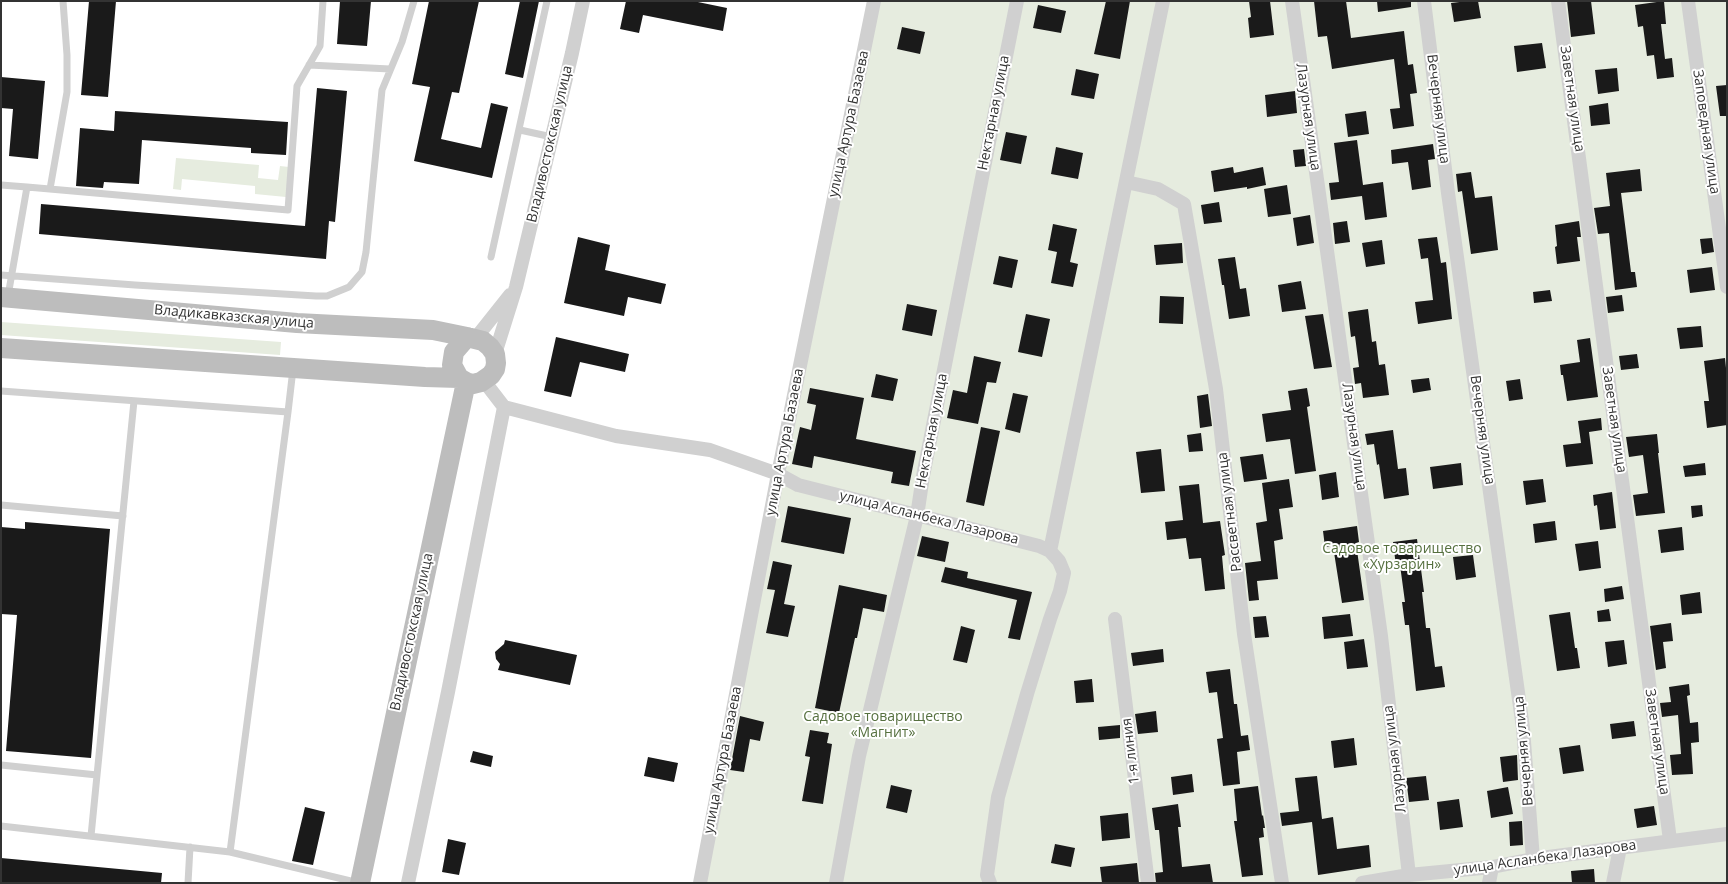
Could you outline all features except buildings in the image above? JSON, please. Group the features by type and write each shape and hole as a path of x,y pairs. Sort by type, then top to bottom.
{"main road":[{"name":"Владикавказская улица","path":"4,297 298,323 433,330 471,338"},
{"path":"471,338 483,341 490,347 494,354"},
{"name":"Владивостокская улица","path":"470,380 452,365 452,357 456,348 471,338"},
{"path":"1,348 470,380"},
{"name":"Владивостокская улица","path":"470,380 491,375 495,369 496,363 494,354"},
{"name":"Владивостокская улица","path":"360,883 470,380"}],"street":[{"name":"Владивостокская улица","path":"494,354 516,287 583,1"},
{"name":"улица Артура Базаева","path":"700,883 778,474 874,1"},
{"name":"Нектарная улица","path":"836,883 859,756 917,516 928,453 1017,1"},
{"path":"990,883 987,875 998,797 1027,694 1060,591 1064,573 1060,561 1050,551 1163,1"},
{"name":"Лазурная улица","path":"1292,1 1381,636 1409,875"},
{"name":"Вечерняя улица","path":"1424,1 1448,193 1524,728 1533,859"},
{"name":"Заветная улица","path":"1558,1 1670,840"},
{"name":"Заповедная улица","path":"1688,1 1727,287"},
{"name":"Рассветная улица","path":"1126,182 1158,189 1184,204 1216,389 1244,634 1282,883"},
{"name":"Владивостокская улица","path":"471,338 516,287"},
{"path":"408,883 448,692 504,407 470,380"},
{"name":"улица Асланбека Лазарова","path":"504,407 616,436 710,450 778,474 798,485 1039,546 1050,551"},
{"name":"1-я линия","path":"1115,619 1148,883"},
{"name":"улица Асланбека Лазарова","path":"1362,883 1409,875 1492,867 1533,859 1670,840 1727,834"},
{"path":"1613,883 1620,848"},
{"path":"1489,883 1492,867"}],"lane":[{"path":"50,189 67,92 67,55 63,1"},
{"path":"1,185 288,210 297,86 320,46 323,1"},
{"path":"1,275 316,296 327,296 349,287 362,272 366,252 382,90 402,42 414,1"},
{"path":"491,257 547,1"},
{"path":"309,65 390,69"},
{"path":"520,130 552,138"},
{"path":"4,297 11,276 27,187"},
{"path":"230,852 293,368"},
{"path":"1,391 288,412"},
{"path":"91,836 134,401"},
{"path":"1,505 122,516"},
{"path":"1,765 97,775"},
{"path":"1,826 230,852 360,883"},
{"path":"188,883 190,848"}],"green space":[{"name":"Садовое товарищество «Хурзарин»","path":"870,1 1727,1 1727,883 694,883"},
{"path":"176,158 259,165 258,178 278,180 280,166 289,167 286,197 255,194 255,186 182,179 181,190 173,189"},
{"path":"1,322 281,342 280,355 1,335"}],"park label":[{"name":"Садовое товарищество «Магнит»","path":"883,726"}]}
